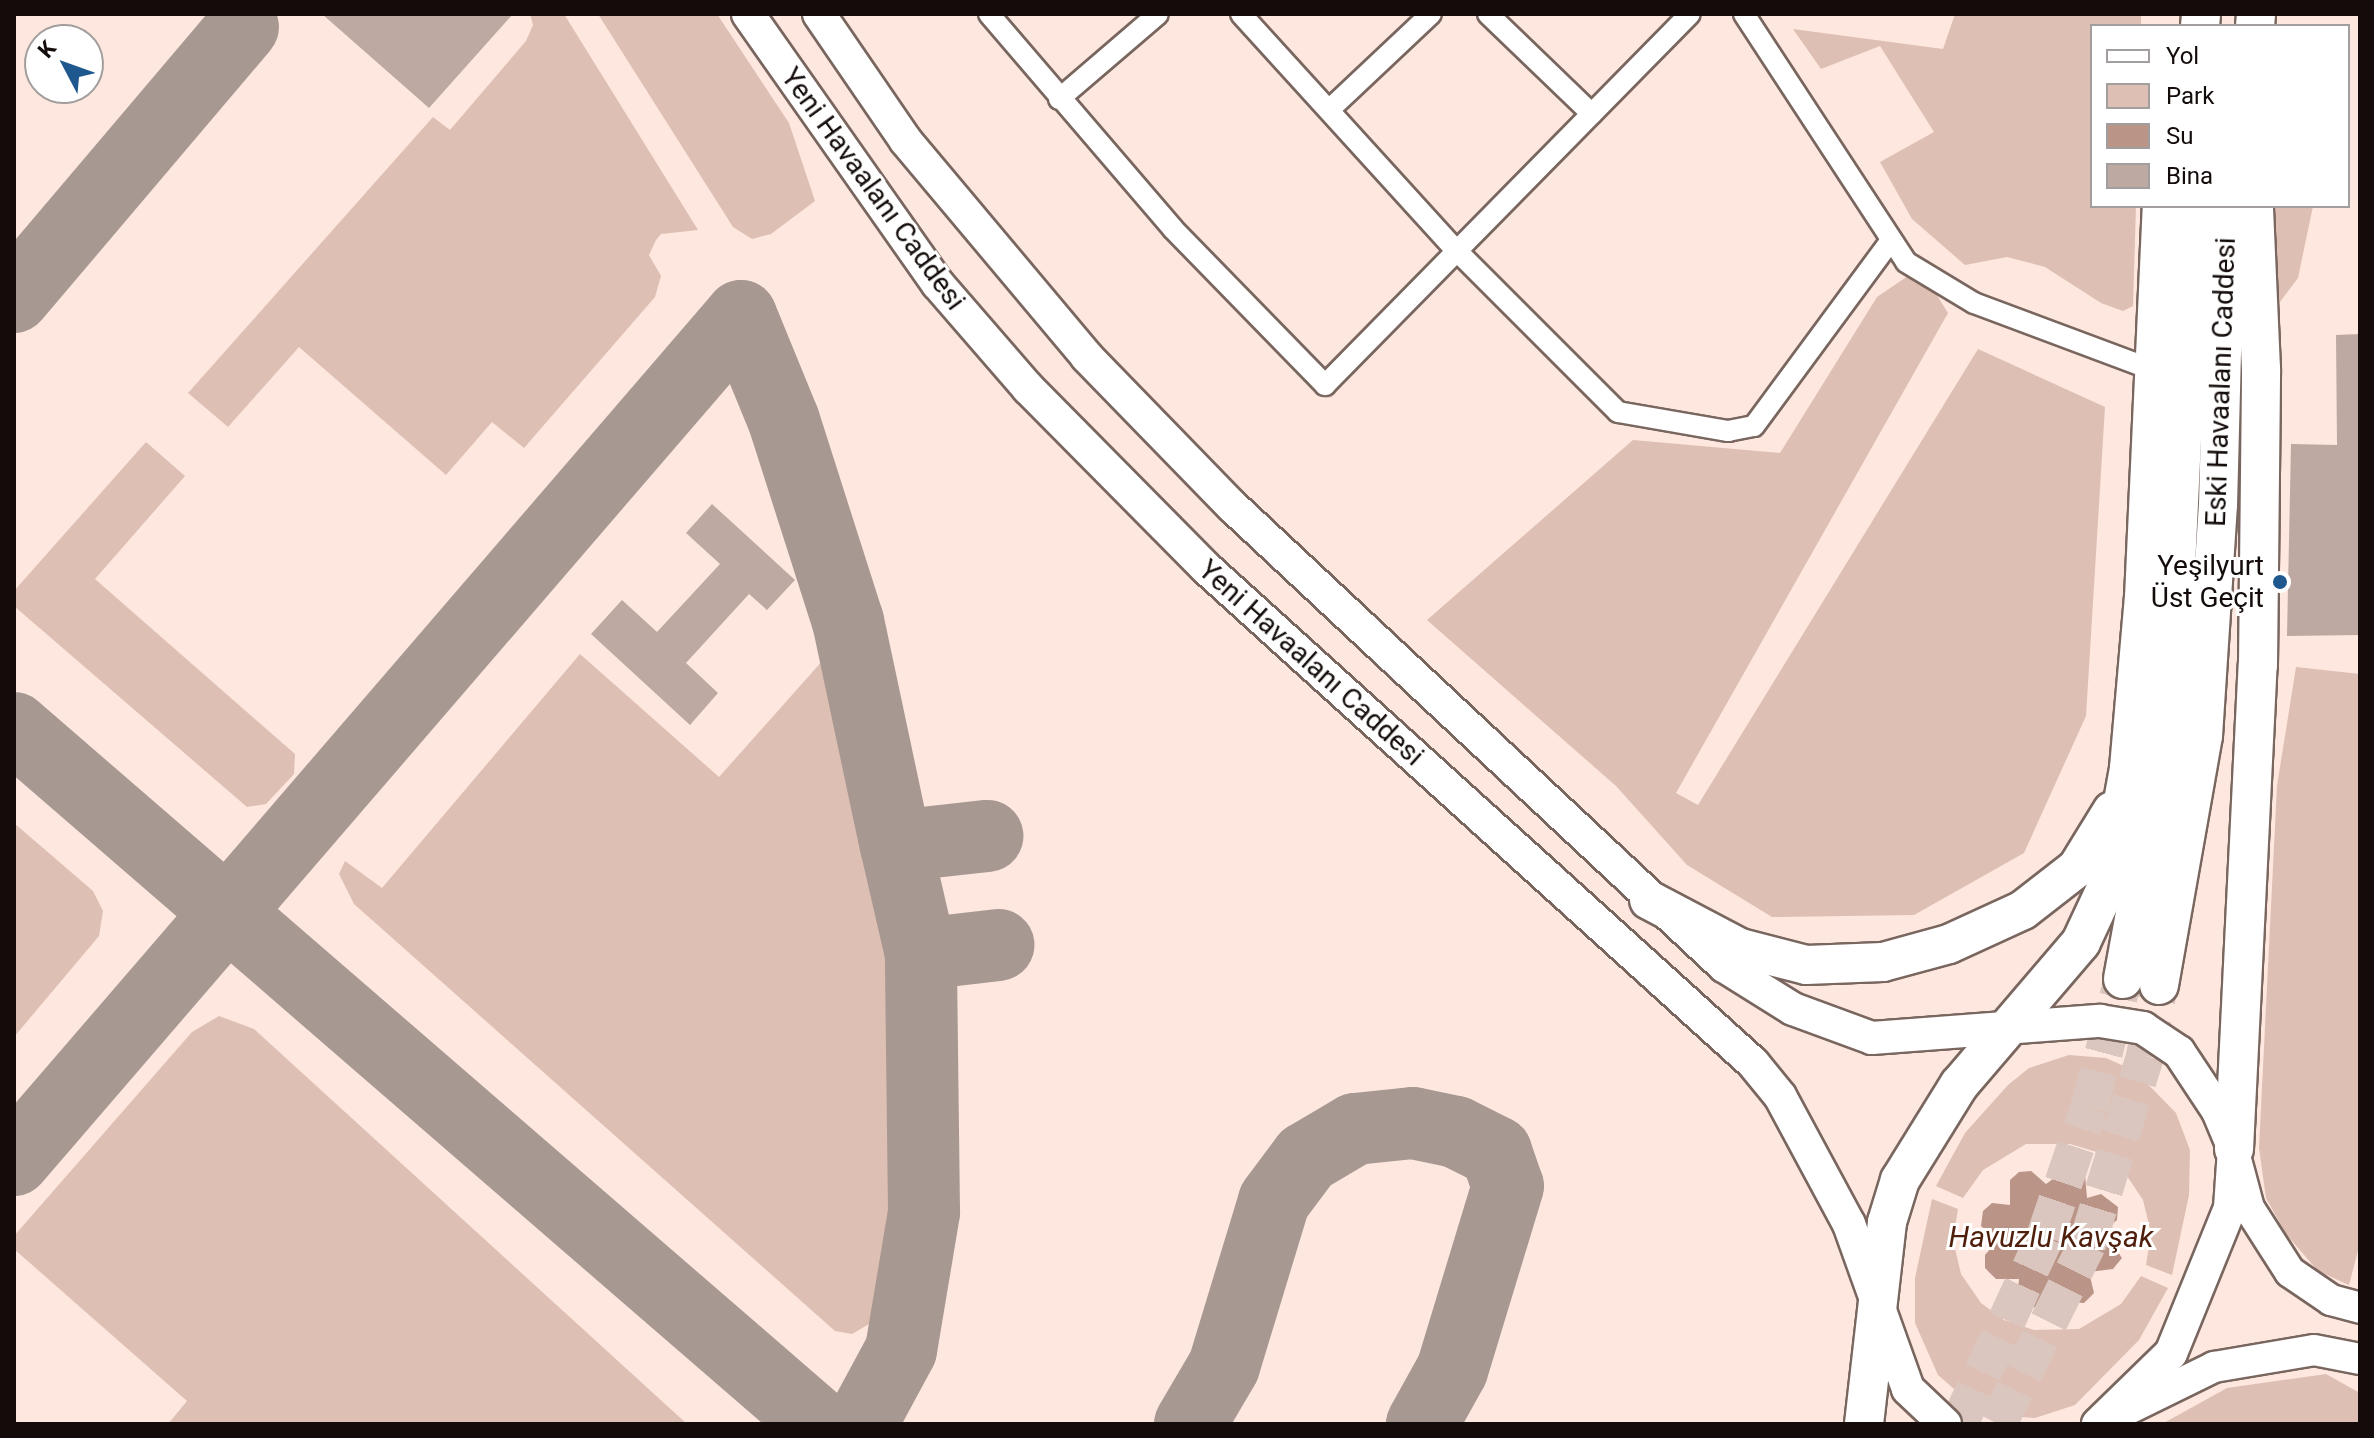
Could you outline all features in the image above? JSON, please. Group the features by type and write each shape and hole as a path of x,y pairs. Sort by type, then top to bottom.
{"highway":[{"path":"1864,1424 1887,1222 1904,1172 1928,1128 2098,916 2129,768 2162,208"},
{"name":"Eski Havaalanı Caddesi","path":"2193,208 2168,735 2141,982 2203,736 2218,505 2226,208"},
{"path":"2234,1149 2258,665 2261,369 2254,208"},
{"path":"1649,900 1740,948 1806,965 1883,962 1949,944 2023,910 2077,868 2107,826 2129,768"}],"main road":[{"name":"Yeni Havaalanı Caddesi","path":"748,14 938,284 1028,388 1205,567 1753,1063 1819,1162 1877,1297 1908,1389 1945,1424"},
{"name":"Yeni Havaalanı Caddesi","path":"819,14 906,141 1087,357 1232,506 1649,900 1724,966 1827,1025 1872,1038 2100,1021 2143,1028 2179,1052 2218,1111 2234,1149"},
{"path":"2234,1149 2249,1208 2290,1272 2331,1300 2360,1308"},
{"path":"2104,1422 2162,1364 2184,1325 2230,1208 2234,1149"},
{"path":"2104,1422 2214,1367 2314,1350 2360,1359"}],"street":[{"path":"989,14 1173,229 1325,385 1690,14"},
{"path":"1059,99 1158,14"},
{"path":"1241,14 1457,251 1618,412 1728,431 1754,426 1774,404 1891,240"},
{"path":"1329,110 1431,14"},
{"path":"1488,14 1592,114"},
{"path":"1744,14 1906,262 1962,298 2153,370"}],"green space":[{"path":"530,14 564,14 698,230 661,234 656,240 649,255 661,276 655,297 524,448 492,422 446,475 299,347 228,427 188,393 433,117 450,130 526,41 533,25"},
{"path":"598,14 717,14 789,123 815,201 771,234 752,239 733,227"},
{"path":"1955,14 2141,14 2141,24 2090,24 2090,208 2136,208 2133,306 2123,311 2101,303 2045,267 2007,257 1965,265 1912,219 1880,162 1934,132 1880,46 1821,69 1793,29 1943,49"},
{"path":"2263,208 2313,208 2298,278 2274,310"},
{"path":"1908,276 1931,286 1948,313 1676,793 1698,805 1978,349 2105,407 2086,716 2024,853 1914,915 1772,917 1687,865 1616,786 1427,620 1633,440 1780,453 1877,297"},
{"path":"146,442 185,476 95,579 295,754 294,774 266,804 247,807 14,606 14,591"},
{"path":"840,641 889,912 903,1109 899,1273 881,1317 852,1334 835,1331 354,904 339,874 345,861 382,888 580,654 719,777"},
{"path":"2296,667 2360,674 2360,1243 2349,1285 2318,1271 2286,1234 2266,1198 2259,1148 2277,786"},
{"path":"14,823 93,891 103,911 99,936 14,1037"},
{"path":"219,1016 254,1029 687,1424 168,1424 187,1401 14,1249 14,1236 192,1032"},
{"path":"2069,1055 2106,1058 2135,1071 2176,1113 2190,1150 2189,1195 2172,1275 2146,1265 2151,1233 2143,1200 2123,1170 2100,1153 2070,1144 2026,1144 1983,1170 1963,1198 1936,1186 1965,1133 2008,1085 2029,1068"},
{"path":"1932,1199 1958,1209 1953,1240 1961,1274 1981,1303 2004,1320 2034,1330 2079,1329 2121,1304 2141,1276 2168,1288 2139,1340 2075,1405 2035,1418 1998,1415 1969,1402 1938,1375 1915,1323 1915,1278"},
{"path":"2326,1374 2360,1393 2360,1424 2162,1424 2227,1388"}],"water":[{"name":"Havuzlu Kavşak","path":"2071,1166 2085,1175 2087,1198 2101,1194 2118,1207 2117,1220 2104,1231 2122,1258 2113,1269 2089,1272 2094,1293 2084,1303 2067,1302 2054,1290 2046,1305 2031,1308 2017,1299 2019,1279 1996,1279 1985,1268 1985,1255 1998,1240 1981,1226 1983,1211 1992,1203 2010,1205 2010,1180 2019,1172 2031,1171 2046,1184"}],"building":[{"path":"322,14 513,14 429,108"},
{"path":"2360,334 2360,635 2287,636 2291,444 2337,445 2336,335"},
{"path":"712,504 795,580 767,610 749,594 686,663 718,693 690,725 591,634 622,600 657,632 720,564 686,533"}],"taxiway":[{"path":"14,297 243,27"},
{"path":"14,1160 741,316 784,421 848,621 896,846 987,836"},
{"path":"14,728 818,1424"},
{"path":"896,846 921,954 998,945"},
{"path":"861,1424 901,1350 924,1212 921,954"},
{"path":"1190,1424 1224,1366 1274,1201 1306,1158 1355,1129 1413,1123 1456,1132 1496,1152 1508,1186 1452,1370 1422,1424"}],"tunnel":[{"path":"1959,1424 2045,1237 2089,1108 2123,979"},
{"path":"1998,1424 2087,1245 2145,1056 2159,985"}],"place":[{"name":"Yeşilyurt Üst Geçit","path":"2280,582"}]}
